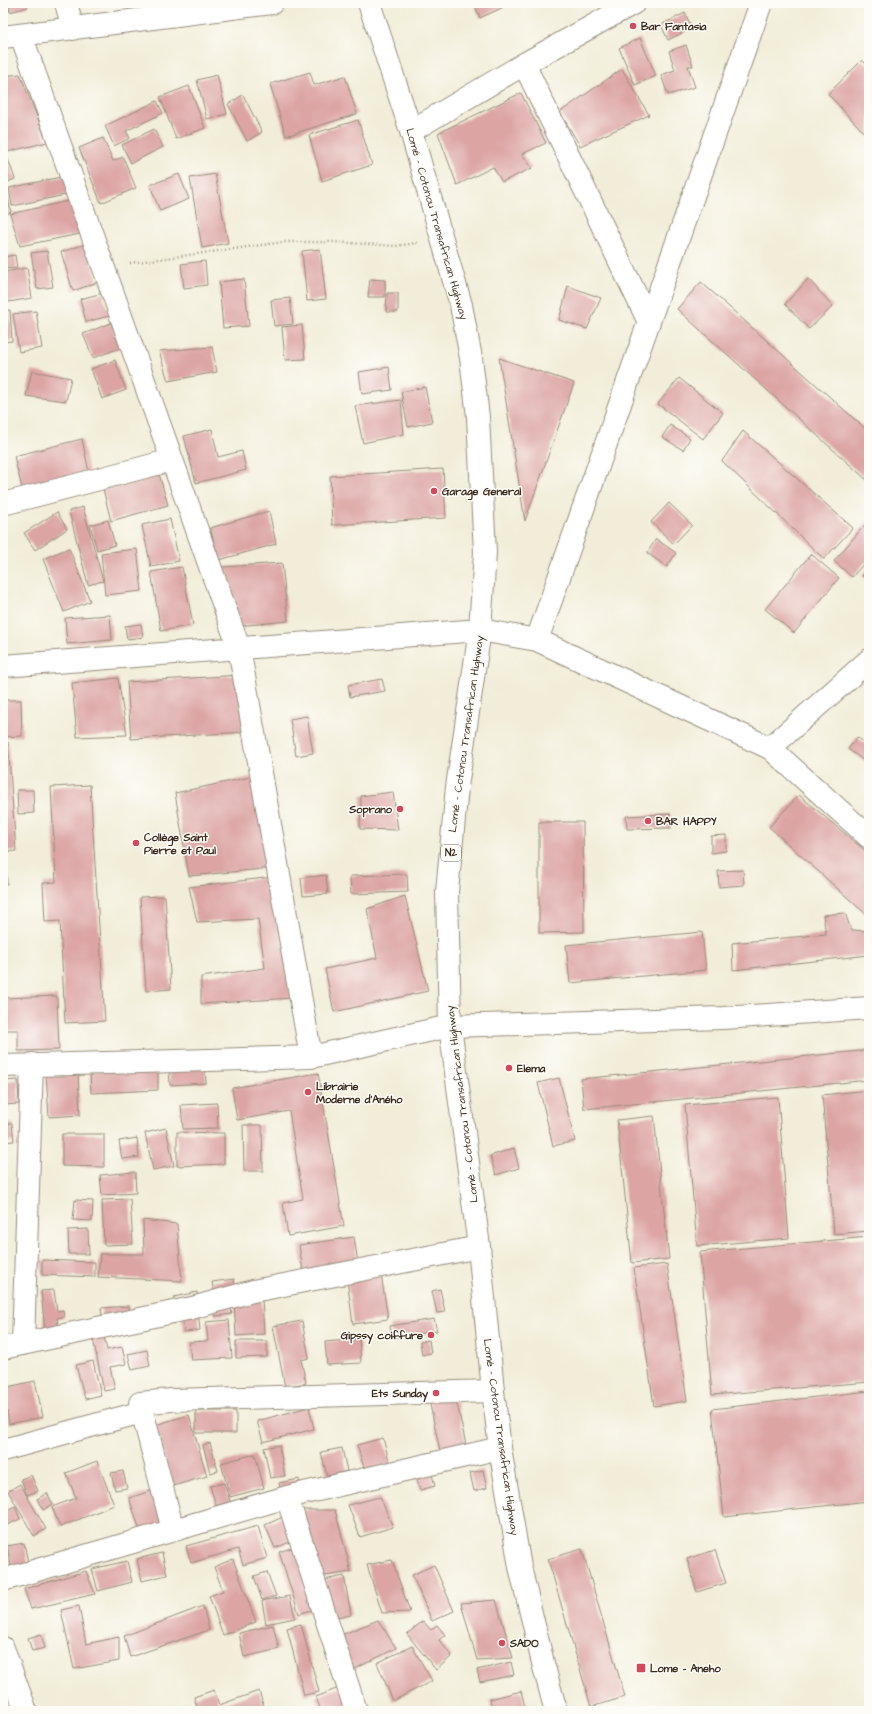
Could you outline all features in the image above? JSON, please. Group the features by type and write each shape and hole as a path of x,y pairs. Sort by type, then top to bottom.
{"main road":[{"path":"66,3 73,29"},
{"path":"272,3 12,36 103,267 239,648 311,1058"},
{"name":"Lomé - Cotonou Transafrican Highway","path":"368,3 411,131 461,305 471,358 478,417 486,552 480,630 457,787 447,892 450,1026 479,1247 500,1448 520,1568 556,1711"},
{"path":"411,131 524,64 634,3"},
{"path":"537,640 762,3"},
{"path":"524,64 649,322"},
{"path":"3,504 172,460"},
{"path":"3,666 480,630 537,640 770,748 869,837"},
{"path":"770,748 869,660"},
{"path":"3,1066 32,1064 311,1058 450,1026 723,1018 869,1008"},
{"path":"32,1064 13,1346 192,1308 252,1291 479,1247"},
{"path":"173,1530 140,1403 172,1400 493,1391"},
{"path":"3,1450 142,1412"},
{"path":"3,1580 287,1497 500,1448"},
{"path":"287,1497 356,1711"},
{"path":"3,1648 26,1711"}],"path":[{"path":"103,267 284,242 333,242 396,246 443,239"}],"building":[{"path":"8,3 27,3 28,7 10,12"},
{"path":"474,3 507,3 508,5 480,18"},
{"path":"685,13 692,28 668,40 661,25"},
{"path":"640,38 656,76 635,85 619,48"},
{"path":"686,45 693,66 688,66 695,87 668,95 661,75 675,70 669,51"},
{"path":"862,60 869,67 869,138 828,94"},
{"path":"622,69 649,115 580,146 560,112"},
{"path":"310,72 314,85 345,76 357,114 286,136 270,84"},
{"path":"20,74 47,142 3,153 3,76"},
{"path":"217,75 227,114 207,119 197,80"},
{"path":"189,86 205,128 176,139 160,97"},
{"path":"521,93 546,143 522,154 532,168 502,182 493,167 457,185 438,133"},
{"path":"243,95 262,132 247,141 228,104"},
{"path":"157,101 163,113 126,131 130,138 114,146 105,126"},
{"path":"358,120 372,165 322,181 309,135"},
{"path":"154,129 163,147 131,163 122,145"},
{"path":"103,138 113,161 123,157 136,188 101,203 79,148"},
{"path":"7,156 15,179 3,184 3,158"},
{"path":"179,174 189,199 160,211 150,185"},
{"path":"215,174 228,243 202,248 190,178"},
{"path":"66,176 70,194 12,206 9,188"},
{"path":"6,190 11,212 3,215 3,191"},
{"path":"73,200 85,233 20,246 10,214"},
{"path":"86,244 98,282 73,291 61,252"},
{"path":"320,249 326,299 307,301 302,251"},
{"path":"47,251 53,287 37,289 31,253"},
{"path":"15,255 17,268 3,269 3,257"},
{"path":"205,261 207,285 184,288 181,264"},
{"path":"27,268 32,298 3,303 3,272"},
{"path":"244,279 249,326 223,328 219,282"},
{"path":"370,279 385,280 385,297 368,297"},
{"path":"808,279 833,306 809,329 785,304"},
{"path":"701,282 869,432 869,482 677,309"},
{"path":"568,286 601,298 587,329 559,320"},
{"path":"103,293 109,316 86,322 80,299"},
{"path":"387,293 398,293 398,312 386,312"},
{"path":"290,298 293,324 274,326 271,300"},
{"path":"10,310 12,341 3,342 3,311"},
{"path":"36,311 42,348 19,352 13,314"},
{"path":"111,323 120,348 93,358 83,334"},
{"path":"302,325 305,359 285,360 282,327"},
{"path":"212,347 217,372 168,381 159,351"},
{"path":"499,358 574,383 525,521"},
{"path":"115,360 126,390 102,399 91,369"},
{"path":"389,367 392,390 362,394 359,372"},
{"path":"32,371 71,378 66,401 26,396"},
{"path":"679,378 723,413 703,439 658,404"},
{"path":"425,387 432,422 408,427 401,392"},
{"path":"401,400 404,434 363,443 355,406"},
{"path":"670,425 690,438 683,450 662,437"},
{"path":"212,429 218,457 242,451 246,470 196,483 184,436"},
{"path":"743,431 853,528 824,559 722,461"},
{"path":"82,439 89,472 23,492 14,456"},
{"path":"443,469 446,518 332,525 330,476"},
{"path":"159,474 168,505 111,521 103,489"},
{"path":"669,503 692,525 674,544 651,522"},
{"path":"83,507 103,581 88,585 69,511"},
{"path":"269,511 276,544 219,560 210,528"},
{"path":"57,512 67,529 35,550 24,533"},
{"path":"170,519 179,561 151,567 142,525"},
{"path":"108,520 115,545 97,550 90,525"},
{"path":"869,520 869,558 852,577 834,561"},
{"path":"656,539 676,553 667,567 647,553"},
{"path":"69,548 90,601 64,612 43,559"},
{"path":"137,549 142,591 105,595 101,553"},
{"path":"811,554 839,578 794,633 765,609"},
{"path":"282,563 288,621 238,626 222,567"},
{"path":"182,567 193,625 161,631 151,572"},
{"path":"869,567 869,581 862,576"},
{"path":"110,615 112,640 67,644 65,618"},
{"path":"141,624 143,637 127,639 125,626"},
{"path":"241,675 245,732 131,739 127,682"},
{"path":"118,678 127,735 77,737 72,683"},
{"path":"382,679 385,691 350,697 348,685"},
{"path":"3,700 21,700 22,736 3,737"},
{"path":"307,716 313,753 296,756 290,719"},
{"path":"857,737 869,746 868,764 848,749"},
{"path":"3,742 8,742 16,851 3,852"},
{"path":"255,776 274,868 189,876 175,793"},
{"path":"90,785 105,1021 65,1023 60,921 45,922 43,883 56,882 51,787"},
{"path":"17,790 33,790 34,813 18,814"},
{"path":"393,792 398,830 360,829 361,796"},
{"path":"799,795 869,854 869,917 769,827"},
{"path":"670,814 671,828 627,829 626,816"},
{"path":"539,822 583,822 584,932 539,933"},
{"path":"726,835 726,851 711,853 711,836"},
{"path":"3,865 6,865 7,884 3,884"},
{"path":"743,870 744,885 719,887 718,871"},
{"path":"407,874 408,892 351,894 350,876"},
{"path":"326,875 328,894 303,896 301,878"},
{"path":"273,877 292,998 201,1004 201,977 265,968 258,919 197,922 189,887"},
{"path":"165,896 171,989 146,991 140,897"},
{"path":"405,896 428,991 334,1012 325,969 377,958 367,909"},
{"path":"845,913 851,930 869,931 869,955 733,970 732,943 826,934 823,915"},
{"path":"702,932 706,970 570,983 566,945"},
{"path":"57,996 59,1050 18,1051 18,1030 5,1030 4,998"},
{"path":"869,1050 869,1080 584,1109 581,1079"},
{"path":"205,1066 206,1083 170,1085 169,1067"},
{"path":"158,1068 158,1090 91,1093 90,1071"},
{"path":"78,1072 80,1115 49,1117 46,1074"},
{"path":"318,1073 344,1226 288,1236 283,1203 303,1199 289,1111 237,1120 232,1088"},
{"path":"559,1078 575,1141 553,1146 538,1083"},
{"path":"18,1080 19,1104 3,1105 3,1081"},
{"path":"869,1090 869,1231 834,1234 822,1095"},
{"path":"778,1097 789,1238 697,1246 685,1105"},
{"path":"217,1103 218,1128 183,1129 181,1105"},
{"path":"654,1116 669,1259 632,1263 617,1120"},
{"path":"12,1123 14,1141 3,1142 3,1124"},
{"path":"243,1125 262,1125 263,1171 244,1171"},
{"path":"166,1128 174,1166 153,1170 145,1133"},
{"path":"177,1132 224,1133 224,1164 177,1166"},
{"path":"62,1134 104,1134 104,1167 62,1166"},
{"path":"137,1138 139,1157 122,1159 119,1141"},
{"path":"514,1148 519,1168 496,1175 490,1156"},
{"path":"135,1172 136,1193 102,1195 100,1175"},
{"path":"130,1199 133,1244 104,1245 102,1200"},
{"path":"75,1200 93,1201 92,1221 73,1220"},
{"path":"143,1220 177,1224 182,1281 98,1277 100,1254 144,1254"},
{"path":"88,1229 89,1254 69,1254 68,1230"},
{"path":"354,1237 358,1263 303,1271 299,1245"},
{"path":"869,1237 869,1382 712,1395 700,1252"},
{"path":"42,1260 95,1262 95,1277 42,1275"},
{"path":"667,1264 687,1401 654,1406 634,1268"},
{"path":"381,1274 388,1319 353,1324 347,1279"},
{"path":"234,1279 236,1295 215,1297 212,1282"},
{"path":"440,1289 445,1312 437,1313 432,1291"},
{"path":"54,1290 57,1311 63,1310 64,1317 57,1318 59,1329 45,1331 41,1291"},
{"path":"197,1292 199,1304 177,1309 174,1297"},
{"path":"262,1298 264,1334 236,1336 234,1299"},
{"path":"230,1304 232,1314 215,1316 214,1306"},
{"path":"129,1306 129,1313 102,1316 101,1308"},
{"path":"198,1310 200,1330 184,1332 181,1312"},
{"path":"434,1319 437,1331 392,1338 390,1326"},
{"path":"229,1320 232,1358 191,1360 189,1342 208,1341 206,1322"},
{"path":"302,1321 309,1358 301,1360 306,1383 285,1387 273,1326"},
{"path":"104,1337 107,1350 122,1347 126,1364 110,1367 115,1389 104,1391 93,1339"},
{"path":"359,1339 361,1363 327,1365 325,1342"},
{"path":"429,1340 431,1353 422,1355 420,1342"},
{"path":"236,1341 267,1341 267,1357 236,1358"},
{"path":"147,1350 150,1366 132,1370 128,1354"},
{"path":"93,1361 101,1395 85,1399 76,1365"},
{"path":"35,1381 43,1417 9,1424 7,1411 3,1412 3,1388"},
{"path":"869,1391 869,1501 724,1517 712,1409"},
{"path":"455,1394 466,1445 440,1451 429,1400"},
{"path":"309,1407 314,1429 263,1442 257,1421"},
{"path":"196,1411 236,1411 236,1433 196,1433"},
{"path":"189,1415 207,1476 173,1486 155,1425"},
{"path":"383,1438 390,1464 365,1471 357,1445"},
{"path":"210,1443 218,1471 210,1473 203,1445"},
{"path":"279,1445 285,1476 270,1478 264,1448"},
{"path":"342,1448 347,1471 327,1476 321,1452"},
{"path":"255,1454 264,1488 230,1497 221,1463"},
{"path":"97,1461 114,1505 60,1527 52,1507 76,1498 66,1473"},
{"path":"483,1470 487,1488 474,1491 470,1473"},
{"path":"123,1471 127,1488 115,1490 111,1473"},
{"path":"431,1471 435,1486 420,1490 416,1476"},
{"path":"31,1475 38,1491 27,1495 21,1479"},
{"path":"299,1479 301,1492 282,1496 279,1483"},
{"path":"224,1483 233,1510 219,1515 210,1486"},
{"path":"20,1484 46,1529 34,1536 8,1491"},
{"path":"154,1490 165,1525 141,1533 129,1498"},
{"path":"47,1493 53,1504 43,1510 37,1499"},
{"path":"380,1497 393,1527 360,1537 348,1505"},
{"path":"15,1506 20,1519 3,1527 3,1512"},
{"path":"302,1510 335,1510 351,1572 318,1577"},
{"path":"283,1517 293,1541 275,1548 265,1525"},
{"path":"258,1526 267,1558 243,1565 238,1549 191,1563 186,1546"},
{"path":"24,1543 29,1568 12,1571 7,1546"},
{"path":"300,1545 320,1607 299,1614 279,1552"},
{"path":"582,1549 625,1697 591,1707 548,1559"},
{"path":"715,1550 726,1583 697,1592 687,1559"},
{"path":"162,1553 167,1575 142,1581 137,1559"},
{"path":"233,1559 256,1622 223,1635 209,1596 223,1591 214,1567"},
{"path":"392,1560 410,1612 382,1613 367,1565"},
{"path":"127,1561 132,1582 98,1591 92,1569"},
{"path":"434,1565 454,1611 432,1621 412,1575"},
{"path":"86,1571 95,1594 31,1609 24,1589"},
{"path":"267,1572 276,1596 262,1600 254,1576"},
{"path":"344,1576 351,1615 332,1619 324,1580"},
{"path":"290,1596 295,1618 266,1624 262,1601"},
{"path":"496,1600 513,1658 477,1660 461,1603"},
{"path":"79,1606 86,1644 119,1637 119,1661 74,1669 61,1610"},
{"path":"203,1606 209,1630 130,1657 124,1636"},
{"path":"378,1620 396,1648 351,1671 336,1637"},
{"path":"423,1621 431,1630 437,1625 445,1635 439,1640 452,1656 436,1670 407,1634"},
{"path":"301,1624 319,1692 304,1695 287,1628"},
{"path":"273,1625 279,1649 244,1657 239,1633"},
{"path":"41,1634 45,1648 32,1651 28,1638"},
{"path":"412,1646 432,1681 393,1701 377,1663"},
{"path":"511,1662 514,1675 480,1682 477,1670"},
{"path":"341,1687 350,1711 321,1711 316,1697"},
{"path":"214,1690 219,1705 259,1691 265,1711 198,1711 194,1697"},
{"path":"521,1691 526,1711 493,1711 490,1699"},
{"path":"86,1709 86,1711 73,1711 73,1710"}],"place":[{"name":"Bar Fantasia","path":"633,26"},
{"name":"Garage General","path":"434,491"},
{"name":"Soprano","path":"400,809"},
{"name":"BAR HAPPY","path":"648,821"},
{"name":"Collège Saint Pierre et Paul","path":"136,843"},
{"name":"Elema","path":"509,1068"},
{"name":"Librairie Moderne d'Aného","path":"308,1092"},
{"name":"Gipssy coiffure","path":"431,1335"},
{"name":"Ets Sunday","path":"436,1393"},
{"name":"SADO","path":"502,1643"},
{"name":"Lome - Aneho","path":"641,1668"}]}
